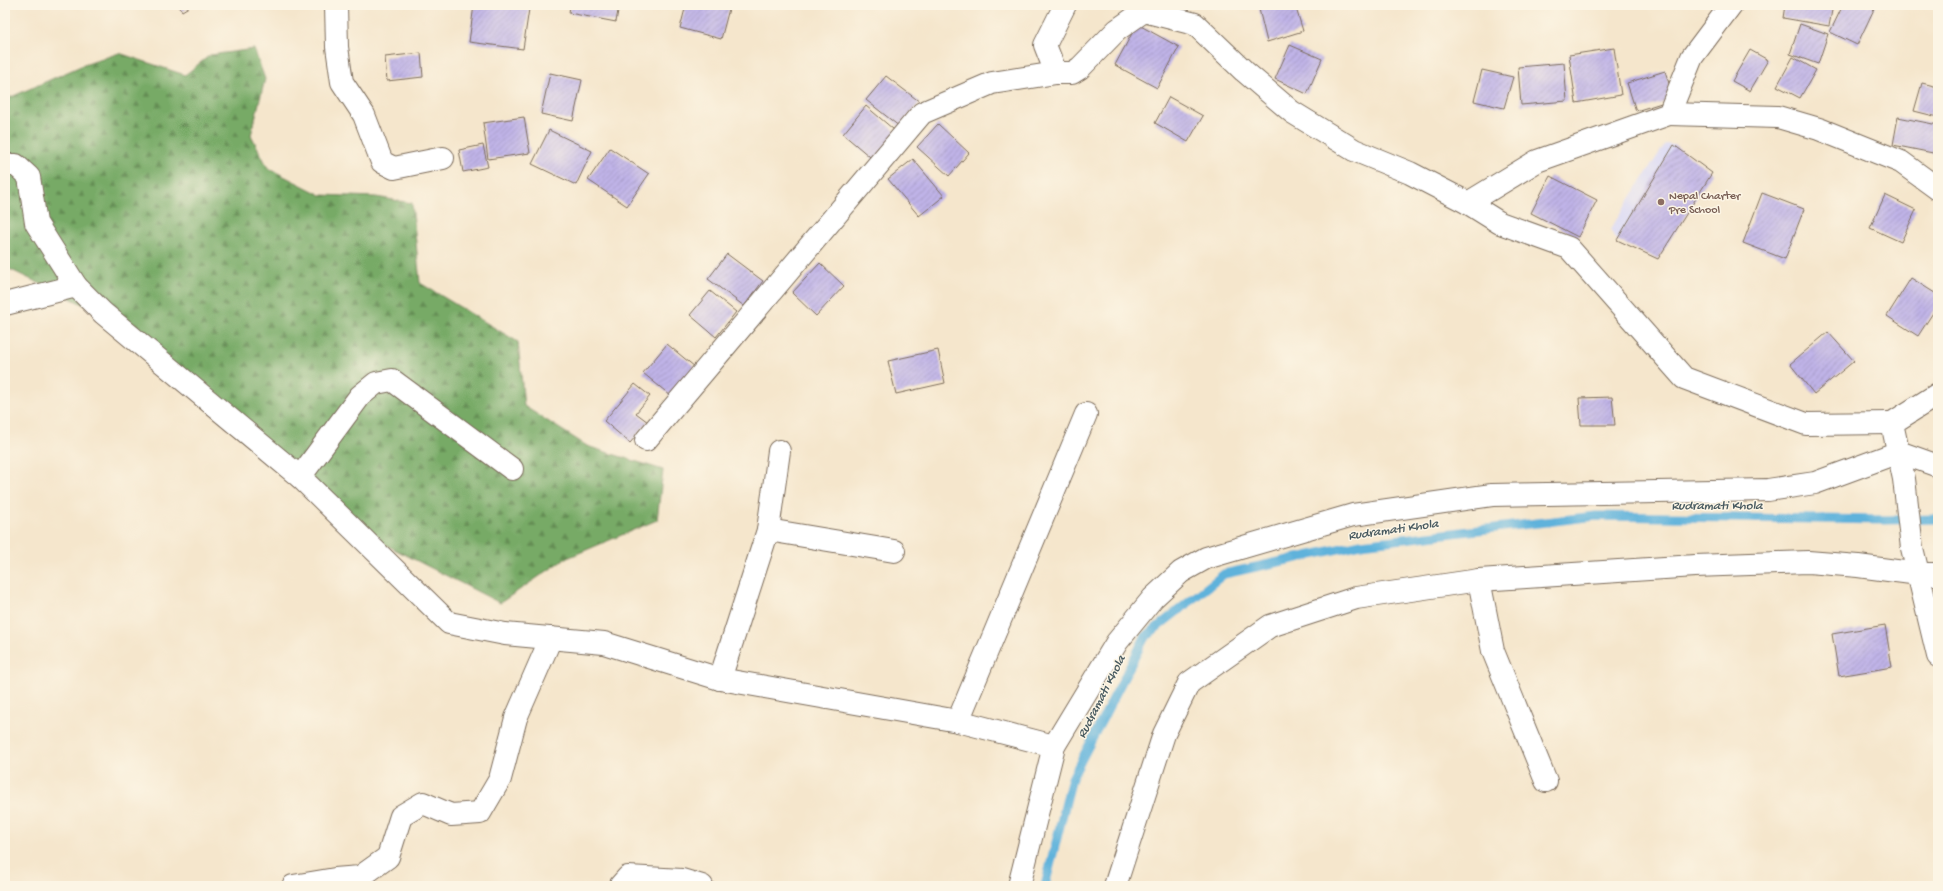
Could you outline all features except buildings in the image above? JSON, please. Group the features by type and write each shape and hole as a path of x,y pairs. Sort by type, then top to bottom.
{"street":[{"path":"336,5 337,47 342,82 364,115 382,162 394,168 443,158"},
{"path":"1056,73 1045,45 1065,5"},
{"path":"1668,114 1692,56 1730,5"},
{"path":"646,440 922,113 992,83 1056,73 1072,73 1080,68 1117,30 1143,8 1194,24 1244,71 1292,112 1354,150 1410,173 1468,203 1500,223 1569,248 1684,378 1806,424 1892,423 1938,394"},
{"path":"1468,203 1537,161 1668,114 1778,116 1819,129 1901,162 1938,189"},
{"path":"5,165 16,165 29,177 36,223 76,286 103,312 300,477 449,623 505,634 604,643 720,679 958,721 1054,746"},
{"path":"5,304 76,286"},
{"path":"300,477 360,396 376,383 392,380 512,469"},
{"path":"958,721 1086,414"},
{"path":"1892,423 1904,479 1912,548 1928,574 1938,656"},
{"path":"720,679 768,530 779,451"},
{"path":"1018,886 1054,746 1117,642 1153,598 1181,572 1206,558 1353,515 1492,495 1768,490 1815,483 1899,452 1938,466"},
{"path":"768,530 894,550"},
{"path":"1115,886 1164,734 1189,683 1270,626 1356,598 1480,580 1695,566 1808,562 1928,574"},
{"path":"1480,580 1493,651 1546,781"},
{"path":"293,886 335,879 360,877 388,857 401,816 422,803 451,815 480,813 500,779 516,718 551,638"},
{"path":"620,886 628,877 682,880 702,886"}],"shaded area":[{"name":"Nepal Charter Pre School","path":"1665,144 1674,145 1712,173 1658,259 1617,240 1610,230"}],"green space":[{"path":"254,49 265,79 251,135 268,168 321,195 376,197 412,203 420,283 518,342 524,406 587,446 663,470 657,520 565,559 500,603 333,518 97,311 5,267 5,90 9,98 81,66 119,53 185,75 210,55"}],"waterway":[{"name":"Rudramati Khola","path":"1045,886 1072,778 1145,637 1224,574 1361,544 1596,516 1886,520 1938,519"}],"place":[{"name":"Nepal Charter Pre School","path":"1661,202"}]}
